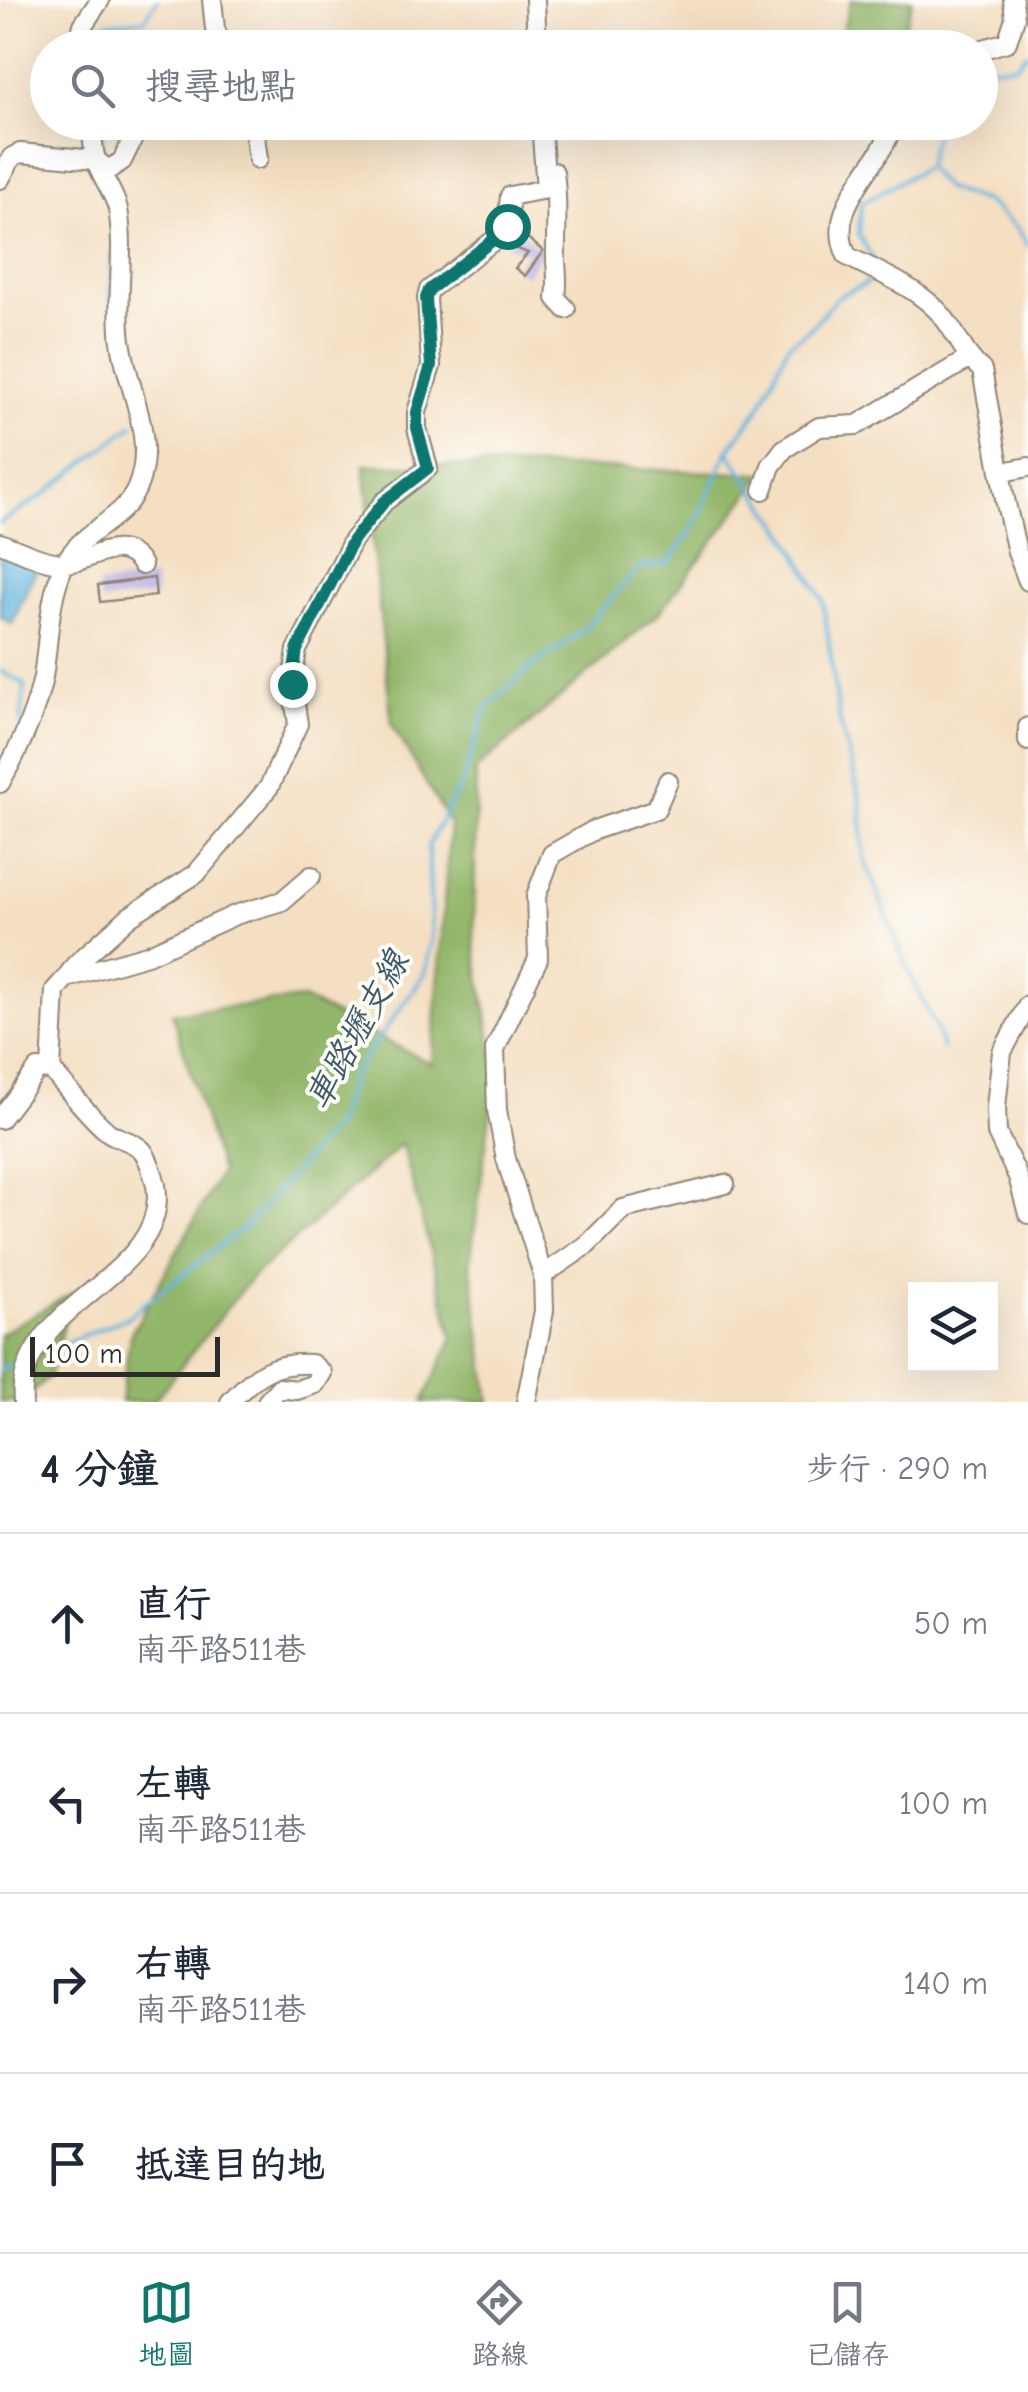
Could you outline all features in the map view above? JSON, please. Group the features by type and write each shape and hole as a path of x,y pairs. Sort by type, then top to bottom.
{"lane":[{"path":"82,30 100,0"},
{"path":"212,0 215,30"},
{"path":"534,0 536,30"},
{"path":"998,45 1007,42 1015,18 1013,0"},
{"path":"0,783 17,753 42,679 48,622 65,564 85,536 114,516 135,493 146,463 142,426 120,334 118,206 96,160 93,140"},
{"path":"0,179 12,157 20,153 96,160 108,170 122,161 132,140"},
{"path":"256,140 258,158"},
{"path":"22,1402 26,1364 38,1344 60,1318 138,1248 154,1222 158,1205 156,1181 142,1150 108,1131 51,1070 55,990 76,964 130,916 196,874 269,787 298,724 292,684 297,650 353,540 384,502 428,468 417,428 417,412 431,366 426,298 429,290 507,226 510,196 546,189 543,140"},
{"path":"547,140 560,208 555,251 560,274 556,298 566,310"},
{"path":"887,140 849,198 840,224 841,243 846,256 936,308 968,359 982,370 1017,552 1028,581"},
{"path":"762,490 771,466 784,449 819,427 856,425 968,359"},
{"path":"1003,472 1028,468"},
{"path":"0,544 65,564 88,555 126,550 142,565"},
{"path":"1028,727 1028,741"},
{"path":"526,1402 544,1311 543,1275 506,1159 498,1110 495,1048 538,959 536,896 552,854 594,830 656,809 668,781"},
{"path":"66,978 146,955 235,914 282,901 311,876"},
{"path":"1028,1006 1002,1052 996,1107 997,1133 1018,1177 1028,1214"},
{"path":"0,1119 38,1070 51,1070"},
{"path":"543,1275 587,1245 623,1208 725,1184"},
{"path":"230,1402 248,1382 270,1368 312,1364 322,1373 315,1384 296,1390 280,1388 267,1402"}],"green space":[{"path":"851,0 913,0 903,30 843,30"},
{"path":"364,465 764,474 659,613 476,769 474,941 496,1069 470,1263 490,1402 423,1402 453,1337 402,1144 250,1279 153,1402 121,1402 130,1336 221,1172 172,1013 303,999 432,1064 450,824 392,725"},
{"path":"72,1293 49,1377 21,1402 0,1402 0,1334"}],"water":[{"path":"0,551 39,564 12,624 0,617"}],"building":[{"path":"518,230 543,251 525,276 515,268 528,253 507,245"},
{"path":"154,578 156,596 100,602 98,585"}],"waterway":[{"path":"97,30 107,23 144,20 157,0"},
{"name":"車路壢支線","path":"998,66 1016,65 1028,53"},
{"path":"102,140 102,146"},
{"name":"車路壢支線","path":"874,261 859,235 861,203 926,167 933,140"},
{"path":"926,167 946,189 987,202 1017,228 1028,245"},
{"path":"111,299 112,253"},
{"name":"車路壢支線","path":"45,1351 126,1318 247,1225 336,1125 351,1078 424,975 432,938 428,846 463,780 487,707 531,667 581,632 639,568 668,563 695,524 728,451 760,407 788,345 811,328 837,297 867,281"},
{"path":"0,523 44,495 133,425"},
{"path":"728,451 786,534 823,600 839,718 861,802 864,858 942,1048"},
{"path":"0,671 25,684 21,722"},
{"name":"車路壢支線","path":"0,1369 18,1362"}],"route":[{"path":"292,684 297,650 353,540 384,502 428,468 417,428 417,412 431,366 426,298 429,290 507,226"}]}
